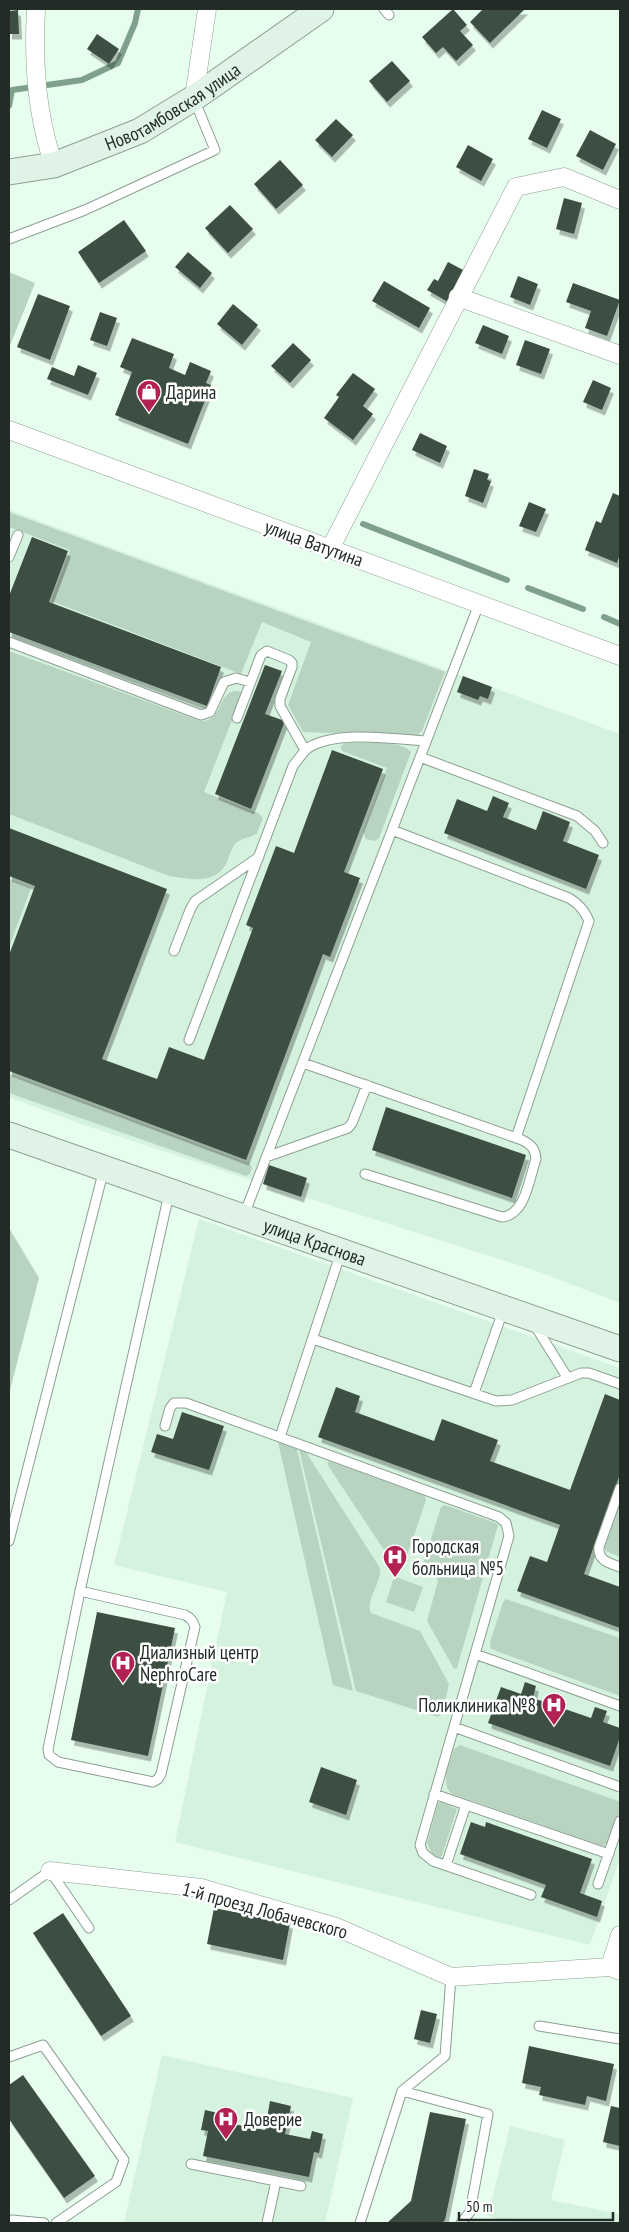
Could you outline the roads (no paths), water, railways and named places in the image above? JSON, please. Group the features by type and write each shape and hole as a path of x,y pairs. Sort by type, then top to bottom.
{"street":[{"path":"36,9 36,82 46,142 54,165"},
{"path":"194,98 208,9"},
{"name":"Новотамбовская улица","path":"9,172 54,165 140,131 194,98 321,9"},
{"path":"330,549 516,187 564,177 620,200"},
{"path":"458,297 620,355"},
{"name":"улица Ватутина","path":"9,430 620,656"},
{"name":"улица Краснова","path":"9,1135 620,1349"},
{"name":"1-й проезд Лобачевского","path":"50,1871 201,1888 336,1927 451,1977 615,1969"},
{"path":"615,1969 620,1935"}],"lane":[{"path":"9,239 85,210 215,150 194,98"},
{"path":"9,557 18,535"},
{"path":"244,1217 479,604"},
{"path":"9,642 202,714 210,712 224,682 236,678 250,682"},
{"path":"236,718 260,654 264,652 274,654 292,663 280,702 305,750"},
{"path":"189,1040 293,766 305,750 329,740 376,738 426,741"},
{"path":"420,757 577,816 595,831 603,844"},
{"path":"392,830 569,898 578,903 587,916 589,921 587,931 516,1138"},
{"path":"174,952 195,901 259,857"},
{"path":"303,1063 531,1144 536,1159 520,1207 509,1217 502,1217 365,1174"},
{"path":"266,1157 348,1128 352,1123 367,1085"},
{"path":"9,1541 104,1168"},
{"path":"80,1591 185,1615 194,1623 195,1628 161,1774 153,1782 58,1762 49,1755 48,1750 80,1591 170,1191"},
{"path":"280,1437 342,1251"},
{"path":"474,1394 504,1308"},
{"path":"530,1317 567,1377"},
{"path":"313,1339 474,1394 504,1402 567,1377 588,1373 620,1384"},
{"path":"165,1426 170,1408 174,1403 180,1402 499,1517 506,1523 509,1536 420,1845 426,1856 531,1895"},
{"path":"620,1488 598,1547 600,1557 620,1567"},
{"path":"475,1654 620,1706"},
{"path":"454,1727 620,1787"},
{"path":"434,1794 608,1854"},
{"path":"446,1865 466,1804"},
{"path":"598,1884 620,1821"},
{"path":"9,1900 50,1871 89,1928"},
{"path":"360,2223 402,2091 445,2056 451,1977"},
{"path":"539,2026 620,2039"},
{"path":"9,2057 42,2045 124,2160 116,2182 56,2223"},
{"path":"402,2091 488,2114 470,2212 461,2223"},
{"path":"191,2164 301,2186"},
{"path":"267,2223 276,2181"},
{"path":"12,2222 44,2223"}],"waterway":[{"path":"9,106 12,90 82,80 118,63 135,23 138,9"},
{"path":"363,524 507,580"},
{"path":"528,588 583,609"},
{"path":"604,617 620,624"}],"place":[{"name":"Дарина","path":"149,413"},
{"name":"Городская больница №5","path":"395,1578"},
{"name":"Диализный центр NephroCare","path":"123,1684"},
{"name":"Поликлиника №8","path":"554,1726"},
{"name":"Доверие","path":"226,2140"}]}
